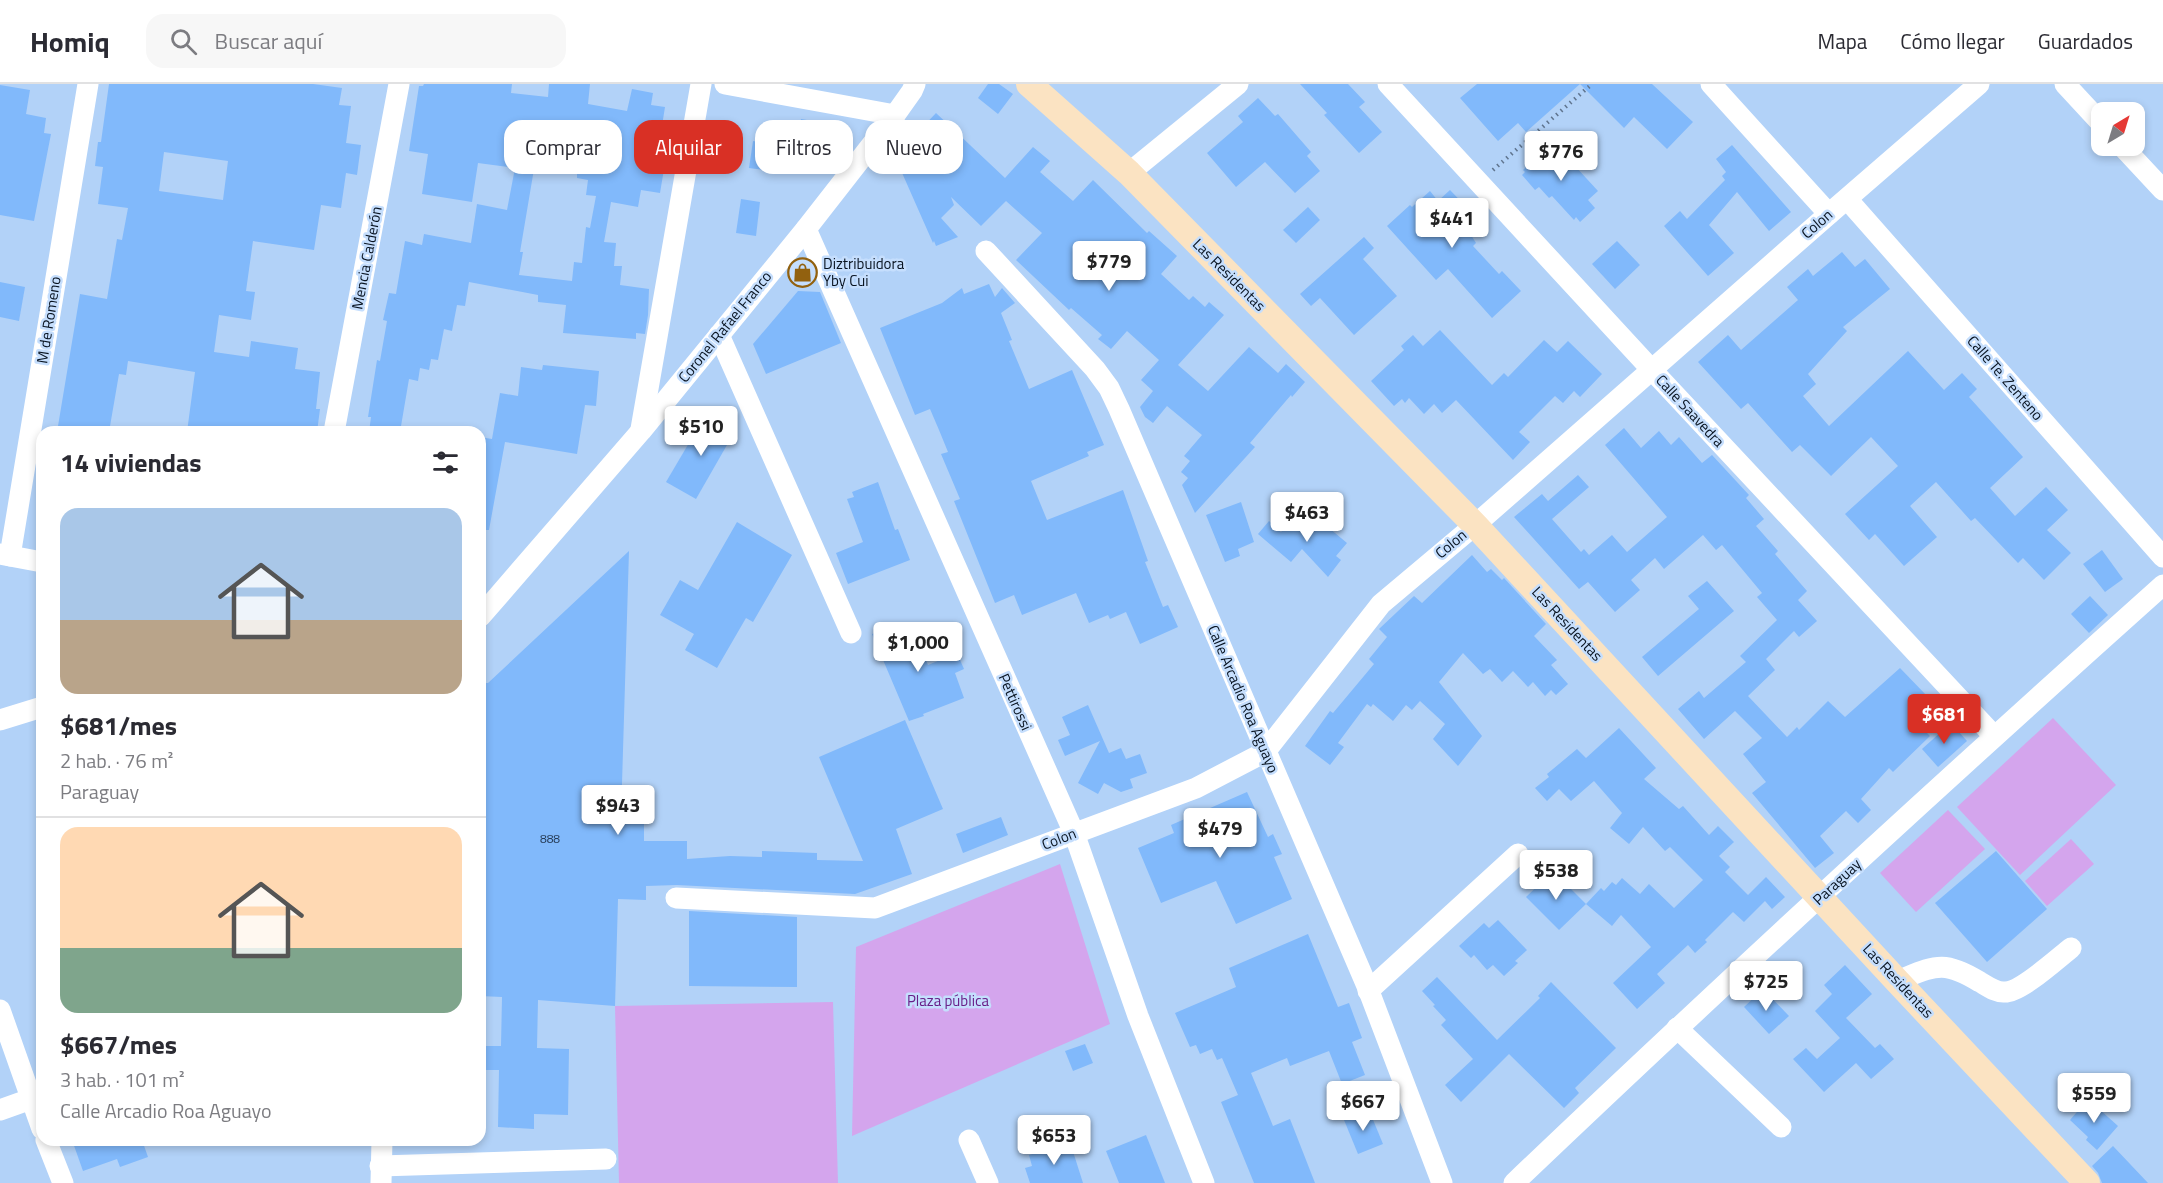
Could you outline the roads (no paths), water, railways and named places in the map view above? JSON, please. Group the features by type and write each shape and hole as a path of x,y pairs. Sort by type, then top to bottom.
{"main road":[{"name":"Las Residentas","path":"1029,84 1129,173 1475,525 2087,1183"}],"street":[{"name":"M de Romeno","path":"5,555 88,84"},
{"name":"Mencia Calderón","path":"335,426 399,84"},
{"path":"641,430 700,84"},
{"path":"725,84 895,115"},
{"name":"Coronel Rafael Franco","path":"486,610 641,430 806,229 895,115 915,84"},
{"path":"1129,173 1238,84"},
{"name":"Calle Saavedra","path":"1388,84 1994,736"},
{"path":"1711,84 1829,214"},
{"name":"Colon","path":"676,898 875,908 1196,788 1265,752 1381,604 1475,525 1979,84"},
{"path":"2065,84 2091,112"},
{"path":"2131,156 2163,190"},
{"name":"Calle Te. Zenteno","path":"1847,199 2163,557"},
{"name":"Pettirossi","path":"806,229 1074,833 1138,1016 1204,1183"},
{"name":"Calle Arcadio Roa Aguayo","path":"986,250 1095,369 1109,388 1368,990 1442,1183"},
{"path":"719,335 851,633"},
{"path":"5,555 36,561"},
{"name":"Paraguay","path":"1514,1183 1677,1028 1994,736 2163,585"},
{"path":"0,720 36,708"},
{"path":"1368,990 1518,854"},
{"path":"1897,981 1929,968 1948,966 1964,972 1991,989 2004,993 2017,990 2071,948"},
{"path":"0,1010 36,1097 0,1110"},
{"path":"1677,1028 1781,1127"},
{"path":"969,1140 986,1182"},
{"path":"48,1146 63,1183"},
{"path":"382,1146 380,1175 606,1159"}],"place":[{"name":"Diztribuidora Yby Cui","path":"802,273"}],"park label":[{"name":"Plaza pública","path":"948,1001"}]}
